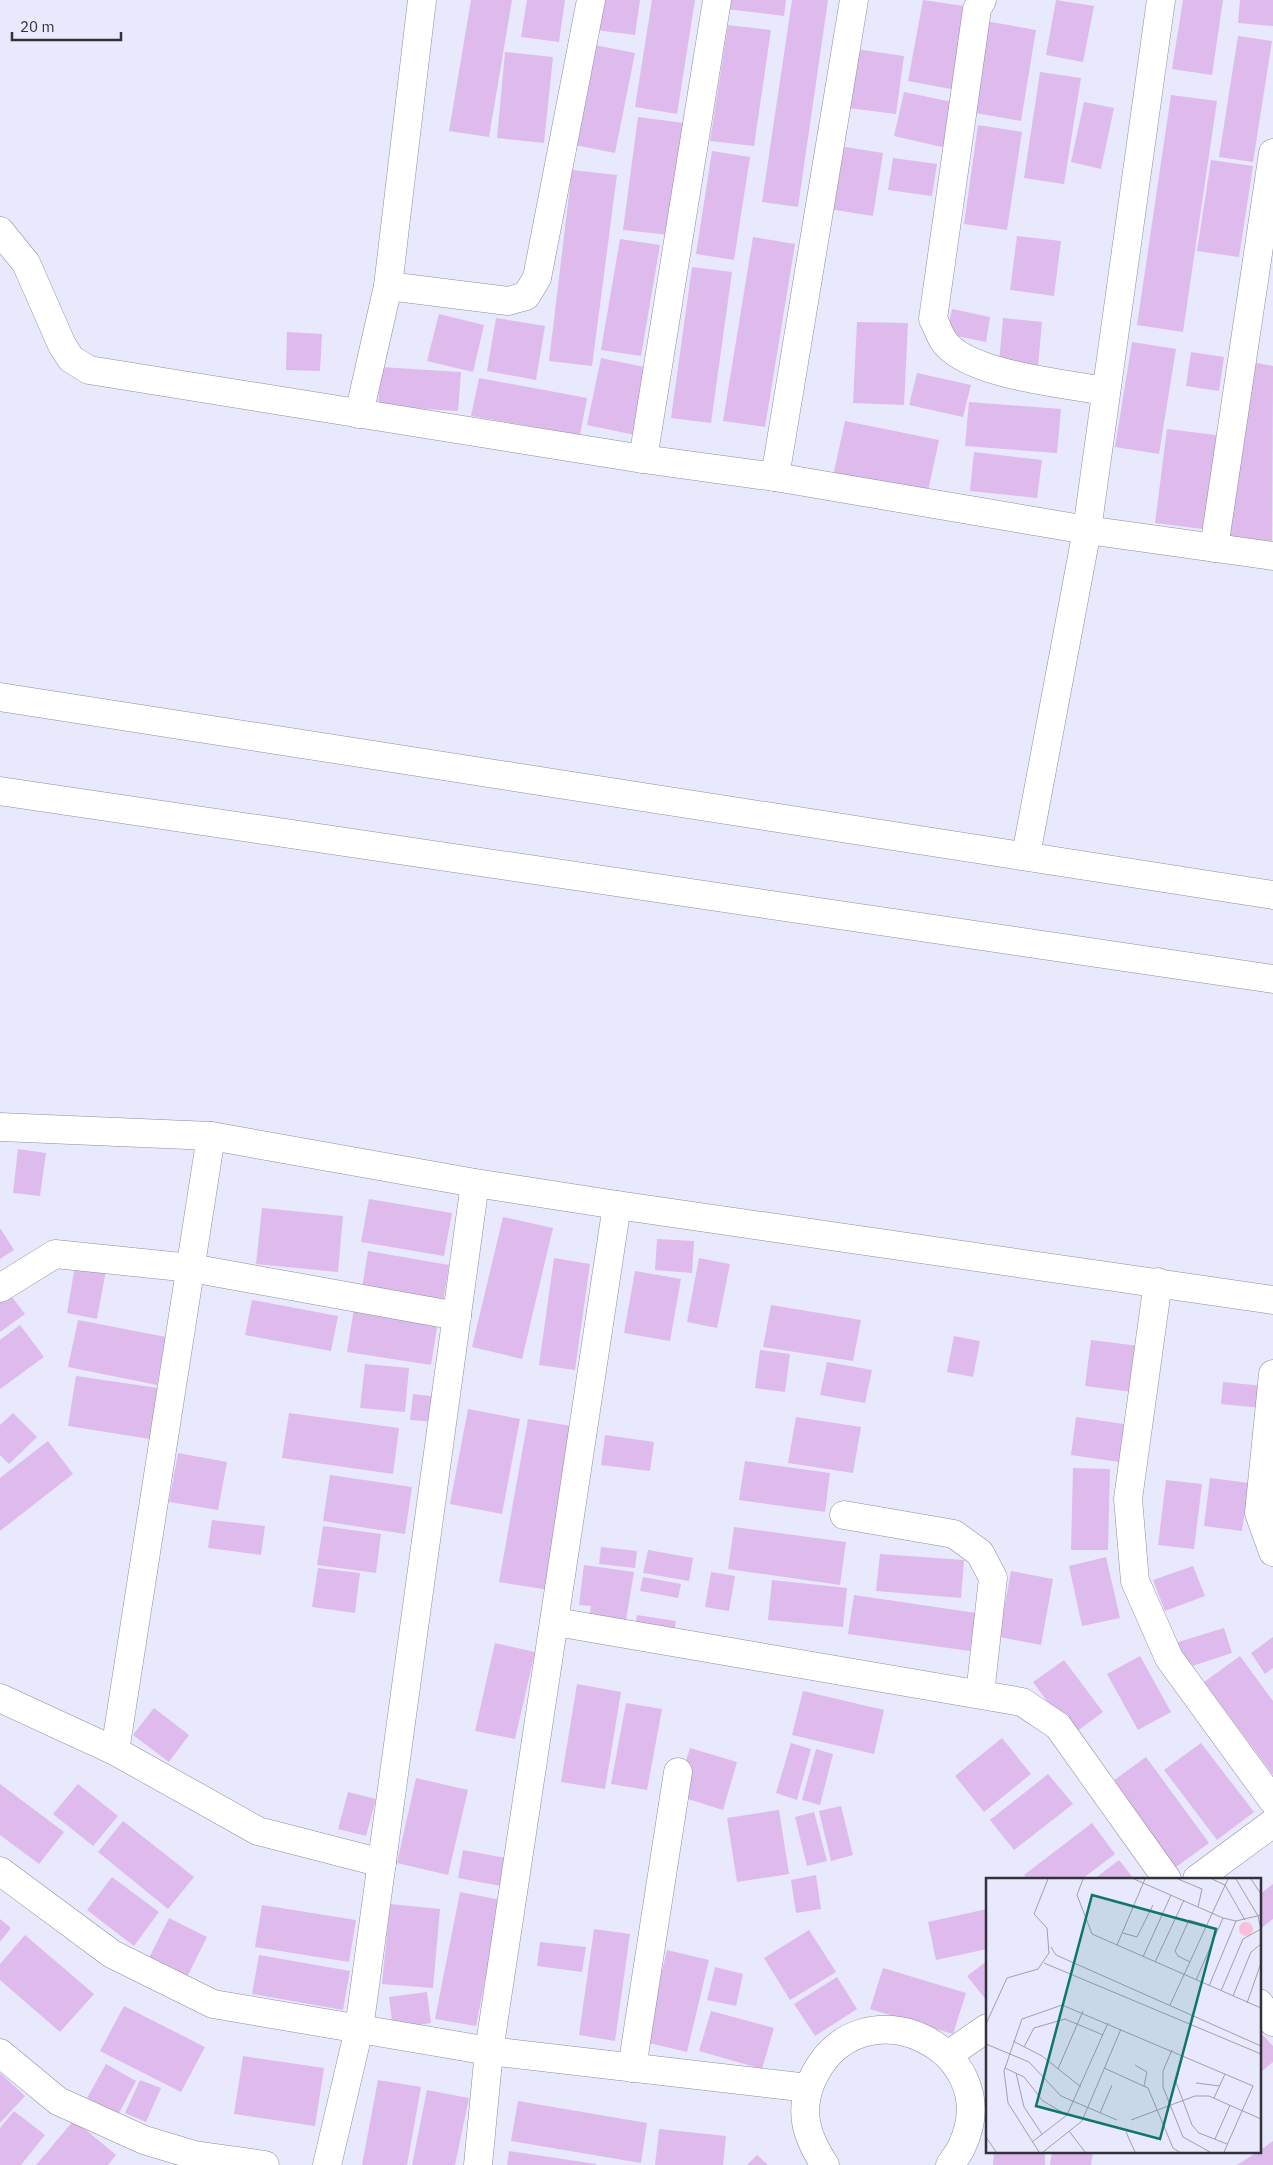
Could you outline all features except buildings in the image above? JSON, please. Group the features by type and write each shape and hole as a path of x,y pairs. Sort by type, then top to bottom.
{"street":[{"path":"359,414 388,286 422,0"},
{"path":"388,286 508,301 526,296 537,278 591,0"},
{"path":"643,459 717,0"},
{"path":"776,477 854,0"},
{"path":"982,0 977,8 933,319 944,342 958,354 977,365 1005,373 1106,391"},
{"path":"1026,855 1087,530 1161,0"},
{"path":"1214,548 1273,153"},
{"path":"0,231 26,263 62,345 72,359 89,370 643,459 776,477 1087,530 1273,556"},
{"path":"0,697 1026,855 1273,895"},
{"path":"0,791 1273,979"},
{"path":"0,1127 211,1136 475,1183 617,1205 1273,1300"},
{"path":"115,1751 211,1136"},
{"path":"327,2165 359,2029 475,1183"},
{"path":"478,2165 489,2051 556,1622 617,1205"},
{"path":"0,1288 55,1254 191,1268 457,1316"},
{"path":"1158,1282 1128,1499 1135,1581 1169,1658 1273,1801"},
{"path":"1273,1374 1259,1513 1273,1552"},
{"path":"844,1515 954,1534 980,1553 992,1578 980,1694"},
{"path":"556,1622 1022,1702 1058,1726 1165,1878"},
{"path":"0,1698 115,1751 258,1831 382,1863"},
{"path":"632,2068 678,1772"},
{"path":"1198,1878 1273,1823"},
{"path":"0,1871 112,1954 213,2004 489,2051 808,2088"},
{"path":"1260,2004 1273,2022"},
{"path":"825,2165 811,2143 805,2116 808,2088 819,2065 835,2047 857,2035 881,2029 906,2031 929,2040 948,2055 962,2076 969,2099 970,2123 962,2146 950,2165"},
{"path":"948,2055 986,2029"},
{"path":"0,2053 58,2101 144,2140 194,2155 265,2165"}]}
